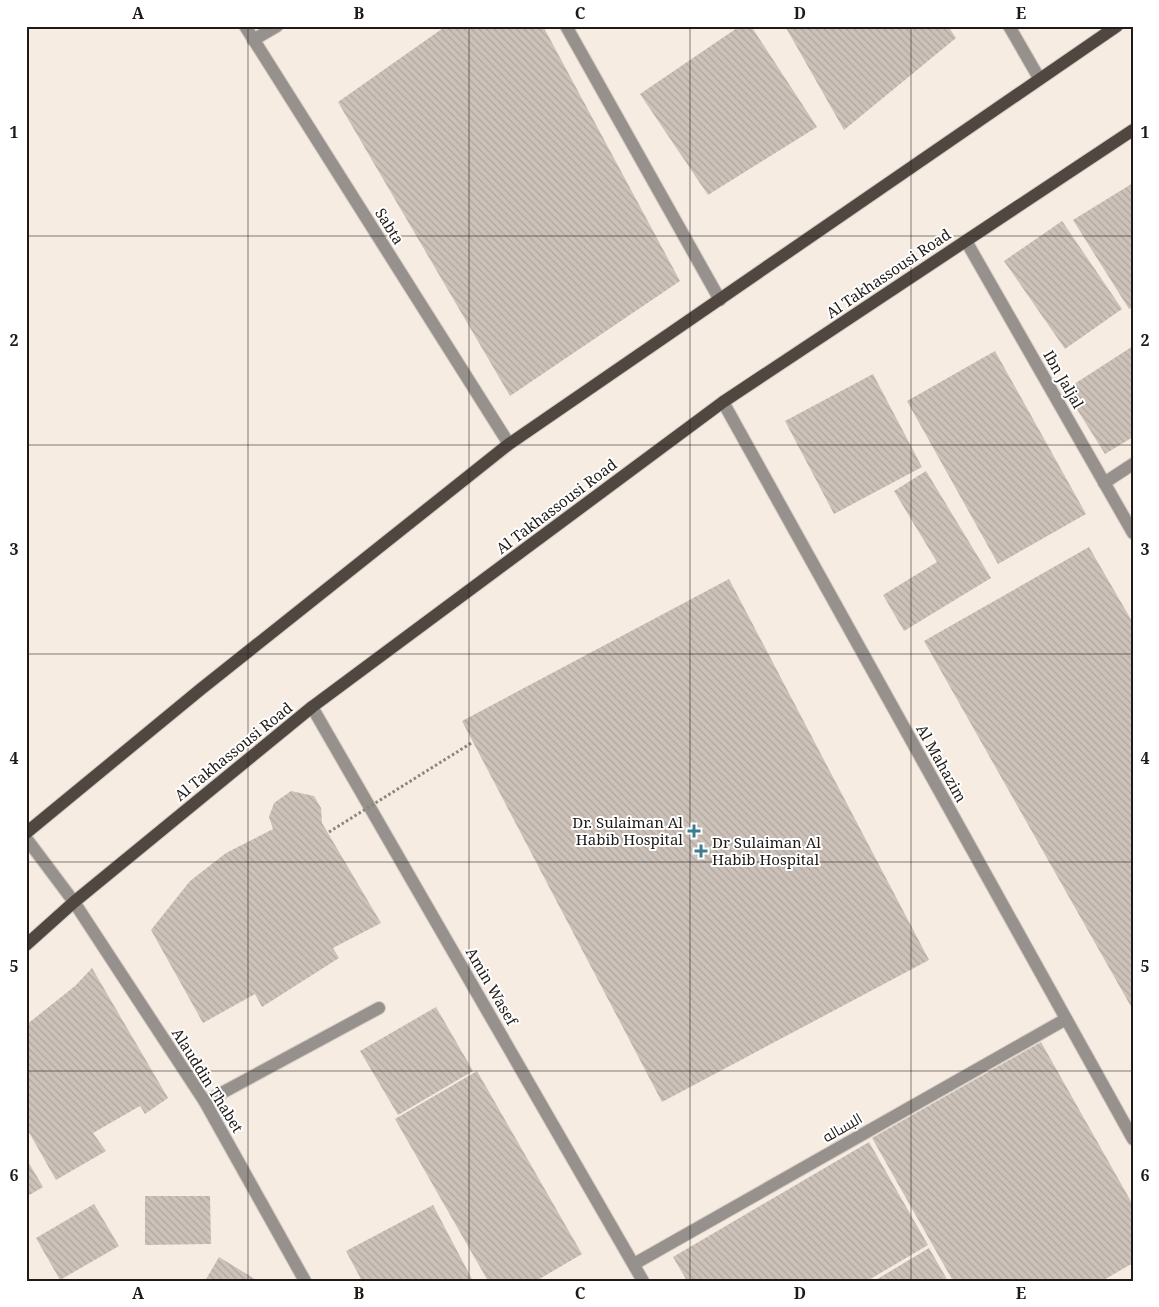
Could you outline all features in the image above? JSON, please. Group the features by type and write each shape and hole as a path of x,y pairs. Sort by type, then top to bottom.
{"main road":[{"path":"26,833 201,690 509,444 1117,26"},
{"name":"Al Takhassousi Road","path":"26,945 74,902 312,707 723,402 1133,130"}],"street":[{"name":"Sabta","path":"245,26 509,444"},
{"path":"253,40 277,26"},
{"path":"566,26 720,300"},
{"path":"1009,26 1039,78"},
{"name":"Ibn Jaljal","path":"966,241 1133,533"},
{"name":"Al Mahazim","path":"723,402 1133,1139"},
{"path":"1104,483 1133,464"},
{"name":"Amin Wasef","path":"312,707 643,1281"},
{"name":"Alauddin Thabet","path":"26,838 74,902 205,1102 305,1281"},
{"path":"205,1102 379,1008"},
{"name":"البساله","path":"634,1264 1066,1019"}],"path":[{"path":"328,832 473,742"}],"building":[{"path":"446,26 543,26 680,281 510,396 338,102"},
{"path":"740,26 751,26 817,127 708,195 640,94"},
{"path":"785,26 948,26 956,38 844,130"},
{"path":"1133,183 1133,307 1129,309 1073,220"},
{"path":"1062,221 1122,309 1065,349 1004,261"},
{"path":"1133,346 1133,437 1105,454 1065,390"},
{"path":"995,351 1086,514 998,564 907,401"},
{"path":"873,374 922,467 834,514 785,421"},
{"path":"926,471 991,578 904,631 883,595 937,562 894,491"},
{"path":"1089,547 1133,623 1133,1010 924,641"},
{"name":"Dr Sulaiman Al Habib Hospital","path":"729,579 929,960 662,1102 462,721"},
{"path":"291,791 314,796 321,808 322,823 381,923 333,948 339,958 262,1007 255,994 203,1023 151,930 190,881 226,853 273,829 269,817 274,803"},
{"path":"92,968 168,1098 145,1114 140,1106 93,1133 106,1151 56,1180 26,1127 26,1025 75,986"},
{"path":"436,1007 473,1071 398,1115 360,1051"},
{"path":"1041,1042 1133,1205 1133,1263 1102,1281 953,1281 872,1138"},
{"path":"477,1071 582,1254 536,1281 488,1281 395,1119"},
{"path":"869,1142 928,1245 867,1281 687,1281 673,1257"},
{"path":"26,1158 43,1187 26,1197"},
{"path":"145,1196 210,1196 211,1244 145,1245"},
{"path":"94,1204 119,1246 60,1280 36,1238"},
{"path":"433,1205 473,1281 362,1281 346,1251"},
{"path":"929,1248 948,1281 874,1281"},
{"path":"219,1257 258,1281 205,1281"}],"place":[{"name":"Dr. Sulaiman Al Habib Hospital","path":"694,831"},
{"name":"Dr Sulaiman Al Habib Hospital","path":"701,851"}]}
